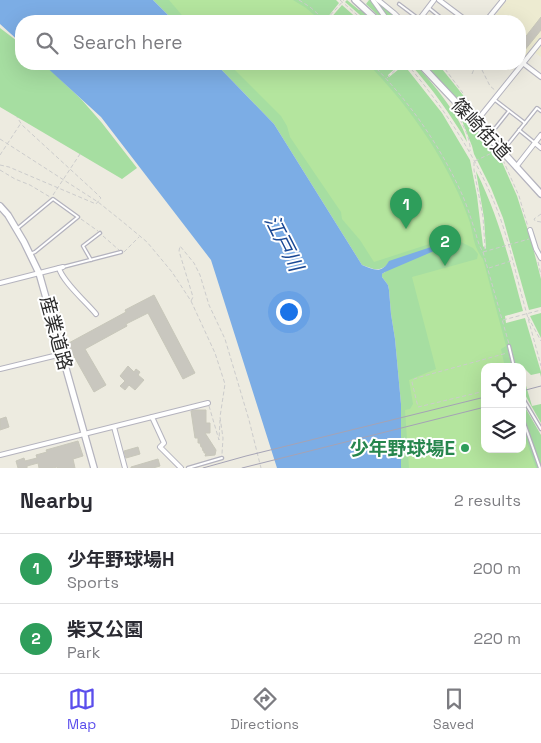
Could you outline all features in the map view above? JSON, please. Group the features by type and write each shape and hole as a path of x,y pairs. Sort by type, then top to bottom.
{"main road":[{"path":"355,0 371,15"},
{"name":"篠崎街道","path":"426,70 541,194"},
{"name":"産業道路","path":"0,206 8,215 30,254 45,290 94,468"}],"street":[{"path":"373,0 384,15"},
{"path":"378,0 396,15"},
{"path":"423,15 434,0"},
{"path":"439,0 459,15"},
{"path":"491,15 503,0"},
{"path":"526,58 541,41"},
{"path":"526,65 541,78"},
{"path":"475,122 516,70"},
{"path":"516,166 541,135"},
{"path":"535,143 541,148"},
{"path":"529,230 539,258"},
{"path":"0,283 61,268 59,272 96,314"},
{"path":"0,369 62,354"},
{"path":"0,455 208,403"},
{"path":"152,417 164,443 160,447 181,468"},
{"path":"114,427 125,468"}],"lane":[{"path":"400,4 413,15"},
{"path":"428,8 437,15"},
{"path":"494,100 525,123"},
{"path":"459,116 461,108"},
{"path":"502,151 537,108 541,111"},
{"path":"489,137 509,111"},
{"path":"519,130 535,143"},
{"path":"16,229 52,199 78,217 30,254"},
{"path":"91,260 83,246 100,233"},
{"path":"61,268 121,252"},
{"path":"509,346 513,363"},
{"path":"526,404 541,430"},
{"path":"526,428 540,468"},
{"path":"188,468 222,458"}],"path":[{"path":"299,0 319,15"},
{"path":"340,0 358,15"},
{"path":"331,15 343,1"},
{"path":"378,70 422,123 449,168 467,207 478,244 483,252 509,346"},
{"path":"386,78 395,70"},
{"path":"411,70 444,111 470,152 494,203 508,245 541,366"},
{"path":"447,70 477,113"},
{"path":"472,74 474,70"},
{"path":"482,70 490,86 499,94"},
{"path":"459,116 471,148 470,152"},
{"path":"17,117 21,123 101,198 98,202"},
{"path":"461,120 467,120"},
{"path":"0,155 21,123"},
{"path":"0,139 98,202 147,242 172,272 191,301 215,353 225,384 219,440 208,403"},
{"path":"474,162 497,151 500,154 518,196 529,230"},
{"path":"0,170 30,185 52,199 80,154"},
{"path":"474,162 483,217 485,247 483,252"},
{"path":"0,165 9,167 96,204 98,202"},
{"path":"541,214 534,219 534,222 541,222"},
{"path":"125,251 140,236"},
{"path":"483,252 530,239"},
{"path":"191,301 193,297 179,251 180,246 194,263 200,275 210,305 225,339 261,468"},
{"path":"539,258 541,275"},
{"path":"488,268 512,261"},
{"path":"502,320 541,310"},
{"path":"526,314 541,341"},
{"path":"481,393 418,408 412,382 420,377 511,352"},
{"path":"220,417 223,438 222,458"}],"shaded area":[{"path":"507,0 541,0 541,57 531,50 526,56 526,15 496,15"}],"green space":[{"path":"153,0 336,0 339,3 329,15 168,15"},
{"path":"169,0 293,0 314,15 182,15"},
{"path":"347,0 366,15 360,15 345,2"},
{"path":"371,0 382,15 378,15 366,4"},
{"path":"374,0 393,15 385,15"},
{"path":"342,5 353,15 333,15"},
{"path":"0,28 15,39 15,70 50,70 81,99 137,168 122,179 0,107"},
{"path":"222,70 393,70 388,75 389,77 398,70 408,70 442,113 470,160 477,196 483,246 486,249 484,218 476,171 484,188 503,240 523,311 505,316 506,323 525,318 541,372 541,377 540,373 531,375 526,370 526,363 481,363 481,453 526,453 526,409 541,435 541,468 401,468 401,404 395,339 388,285 382,277 387,265 378,269 362,265 274,124"},
{"path":"235,70 374,70 419,125 441,159 462,202 476,246 483,259 506,346 501,349 504,363 481,363 481,453 526,453 526,441 536,468 409,468 405,410 410,409 413,404 409,380 436,369 412,277 477,259 478,254 473,248 451,237 374,262 360,240 342,219 341,212 290,137 287,126 281,116"},
{"path":"415,70 420,70 446,101 460,123 467,142 454,121"},
{"path":"429,70 443,70 475,110 477,117 473,116"},
{"path":"462,113 468,119 467,121 498,153 517,196 541,279 541,307 529,310 503,218 474,154 461,118 463,117"},
{"path":"541,313 541,338 530,316"},
{"path":"526,386 532,406 541,404 541,423 526,397"}],"water":[{"path":"0,0 153,0 168,15 15,15 15,38 0,24"},
{"name":"江戸川","path":"50,70 222,70 274,124 362,265 377,270 383,268 389,261 440,244 441,248 382,274 389,290 395,339 401,404 401,468 277,468 211,260 101,117"}],"building":[{"path":"541,17 541,30 526,49 526,36"},
{"path":"154,295 195,373 183,379 148,313 85,349 106,385 94,392 67,344"},
{"path":"128,366 134,372 136,369 140,372 138,375 144,380 135,390 129,385 125,390 120,386 125,381 120,376"},
{"path":"206,410 206,423 210,423 210,433 205,433 216,450 215,455 205,456 206,453 204,453 200,443 198,443 198,438 195,438 191,411"},
{"path":"6,417 9,427 0,430 0,419"},
{"path":"78,441 83,456 73,459 75,468 39,468 38,463 27,466 27,468 18,468 16,461 24,458 25,461 37,458 36,455 47,452 46,450"},
{"path":"138,447 140,454 126,458 124,451"},
{"path":"158,459 160,466 153,468 131,468 131,467"}],"railway":[{"path":"526,390 541,386"},
{"path":"203,468 481,398"},
{"path":"242,468 481,408"}],"place":[{"name":"少年野球場H","path":"406,229"},
{"name":"柴又公園","path":"445,266"},
{"name":"少年野球場E","path":"465,448"}]}
